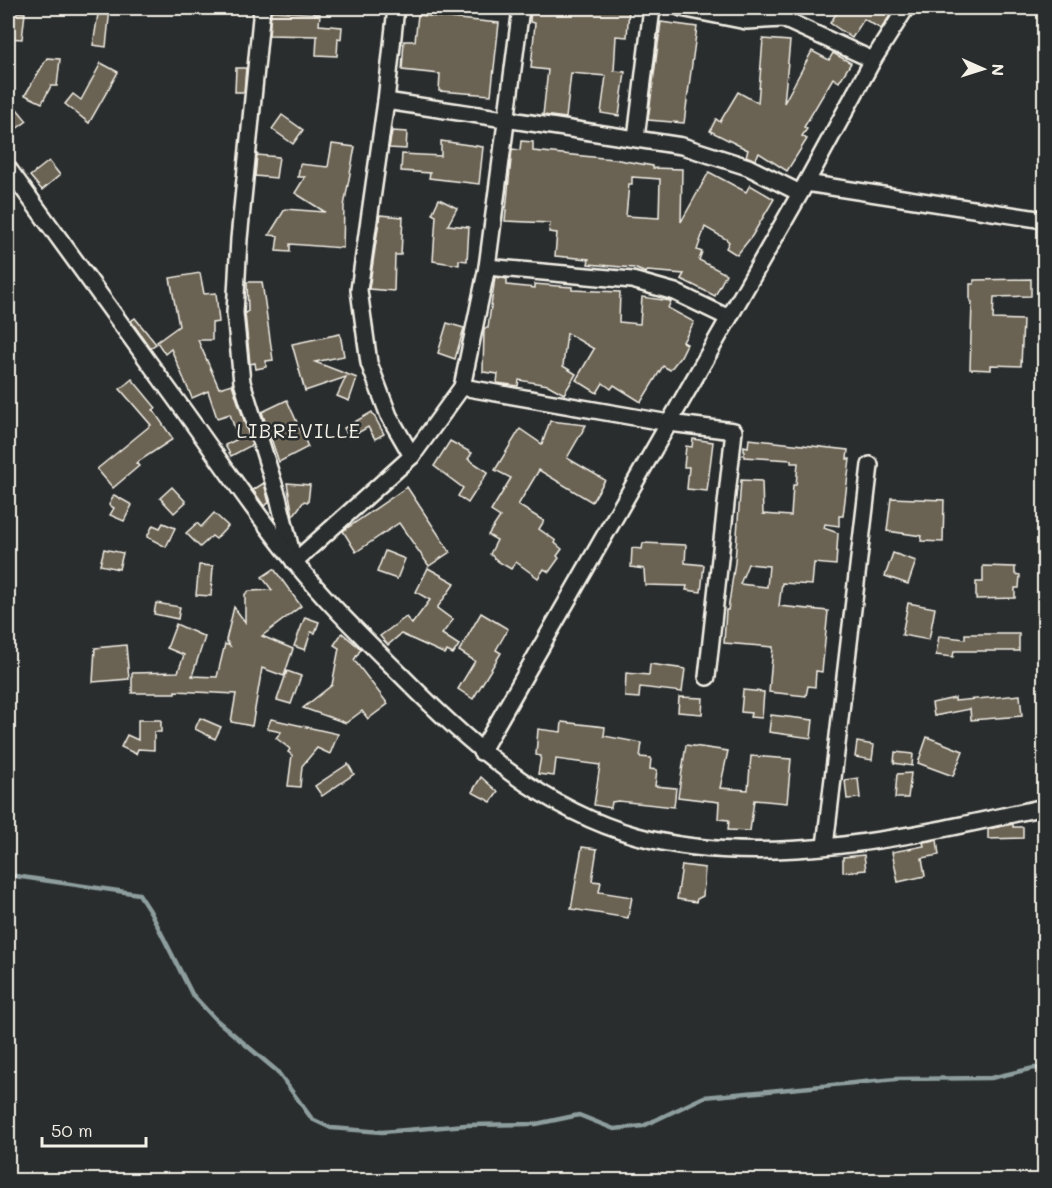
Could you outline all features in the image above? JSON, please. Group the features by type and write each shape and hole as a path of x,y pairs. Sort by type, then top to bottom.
{"street":[{"path":"262,8 239,239 235,312 242,382 278,497 294,562"},
{"path":"396,8 386,101 359,290 369,363 389,416 412,456"},
{"path":"294,562 412,456 462,387 486,267 508,119 521,8"},
{"path":"636,138 652,8"},
{"path":"681,8 746,21 783,19 873,60"},
{"path":"481,752 803,188 873,60 906,8"},
{"path":"386,101 636,138 719,157 803,188 1044,220"},
{"path":"8,168 294,562 349,623 481,752 528,786 575,811 638,836 688,845 773,850 868,841 1044,807"},
{"path":"486,267 632,280 675,292 729,318"},
{"path":"462,387 669,423 734,430 707,677"},
{"path":"825,846 870,465"}],"building":[{"path":"99,8 110,8 106,47 93,45"},
{"path":"531,8 629,8 627,37 616,36 614,71 625,72 619,116 601,113 606,76 571,73 566,118 543,115 548,70 531,68 535,23 530,22"},
{"path":"840,8 871,8 880,14 884,8 895,8 881,29 864,19 852,38 830,23"},
{"path":"271,11 320,14 319,25 342,27 341,39 338,38 337,56 316,55 317,36 269,35"},
{"path":"13,12 25,13 22,39 8,38 8,20 12,20"},
{"path":"418,15 499,23 491,95 439,91 440,74 402,70 404,41 415,41"},
{"path":"661,22 697,27 684,123 648,120"},
{"path":"763,39 790,41 784,103 812,51 829,60 833,53 851,63 839,82 833,78 804,127 807,129 802,136 807,139 787,171 759,153 755,160 746,156 748,150 710,131 716,119 720,122 738,92 758,103"},
{"path":"47,58 60,59 57,86 51,86 42,103 25,95"},
{"path":"101,63 118,72 89,123 65,104 73,94 81,100"},
{"path":"236,68 246,68 244,92 235,92"},
{"path":"8,98 27,121 16,129 8,118"},
{"path":"282,115 303,130 293,144 272,129"},
{"path":"392,131 407,132 406,149 389,148"},
{"path":"441,141 483,147 479,184 429,178 430,173 401,171 402,154 441,156"},
{"path":"521,141 533,142 533,151 613,159 653,166 653,168 682,169 681,222 709,172 746,192 750,185 774,199 752,236 737,255 726,248 729,242 726,239 705,227 697,250 702,252 699,260 726,274 715,296 681,279 684,274 647,271 646,273 634,268 588,264 589,259 555,256 557,233 549,232 550,223 505,221 512,149 520,150","holes":["632,177 660,179 659,218 626,216 629,184 632,184"]},
{"path":"332,144 355,147 344,206 343,248 290,244 290,252 276,251 278,236 269,235 285,209 325,212 295,193 305,177 298,177 300,164 328,167"},
{"path":"257,155 279,157 276,178 255,176"},
{"path":"49,161 60,175 42,190 30,176"},
{"path":"439,199 457,208 448,225 469,227 467,261 459,260 459,265 433,261 436,216 432,214"},
{"path":"380,215 403,217 401,255 395,255 394,291 369,289"},
{"path":"200,273 204,294 216,293 219,322 212,323 212,340 198,340 219,388 232,384 252,445 231,456 225,445 238,439 230,414 217,418 208,391 192,398 171,349 165,354 157,342 179,326 170,278"},
{"path":"495,277 507,279 507,285 535,288 535,284 572,287 572,290 620,292 619,322 640,324 642,297 671,301 668,308 694,322 683,342 687,344 681,356 670,370 663,366 641,402 614,385 611,389 603,383 597,393 576,380 594,349 567,333 563,366 576,374 564,394 548,385 519,380 518,386 497,383 498,374 483,372 484,328 488,328"},
{"path":"1031,279 1031,296 994,297 993,319 1023,320 1021,366 991,365 991,370 970,369 972,302 970,301 970,284 974,284 974,280"},
{"path":"247,282 262,282 273,360 266,361 266,367 256,369 255,363 250,364 245,313 248,311"},
{"path":"135,318 156,344 150,348 131,321"},
{"path":"447,323 464,328 455,359 438,353"},
{"path":"340,334 344,356 315,362 357,378 349,401 337,396 346,377 305,391 292,344"},
{"path":"132,379 156,408 153,410 173,439 136,463 139,466 113,488 97,469 151,425 120,389"},
{"path":"287,400 308,447 279,462 262,412"},
{"path":"372,412 384,434 375,439 368,427 349,438 344,428"},
{"path":"550,421 586,425 567,458 605,480 592,502 539,470 518,505 544,521 539,529 556,541 555,543 562,549 557,556 559,558 549,572 544,569 538,578 516,562 511,569 499,562 490,554 497,540 488,535 500,517 491,511 511,478 495,470 520,429 542,444"},
{"path":"693,439 713,442 707,491 687,489 689,467 684,467 686,446 692,447"},
{"path":"749,439 848,450 847,459 850,459 843,516 839,516 839,526 825,524 824,528 838,533 836,565 814,563 812,585 782,583 779,606 828,611 822,672 816,671 815,687 808,686 806,696 769,692 773,647 724,643 726,610 728,610 735,562 741,480 762,481 763,514 791,516 793,485 796,485 798,463 791,463 791,460 744,457 744,446 748,447","holes":["748,564 769,566 767,587 740,584"]},
{"path":"450,441 472,453 468,459 488,472 468,503 458,496 463,488 434,466"},
{"path":"264,483 269,503 264,506 253,490"},
{"path":"287,483 310,485 308,502 304,501 293,516"},
{"path":"172,487 186,502 174,513 160,498"},
{"path":"407,487 450,552 429,566 399,523 356,552 343,531"},
{"path":"114,495 132,505 124,521 110,515 114,508 109,505"},
{"path":"891,498 944,500 943,542 921,541 922,536 887,531"},
{"path":"214,513 228,526 216,539 212,536 200,547 186,533 197,523 201,527"},
{"path":"163,523 175,528 166,547 147,537 153,525 160,528"},
{"path":"643,543 686,545 685,563 704,565 701,592 686,590 687,586 645,585 644,569 631,567 632,548 642,549"},
{"path":"104,549 123,553 119,569 100,565"},
{"path":"385,551 405,559 397,579 377,572"},
{"path":"893,553 916,561 908,584 885,576"},
{"path":"199,565 213,566 211,596 196,595"},
{"path":"983,566 1015,567 1015,574 1020,575 1019,588 1015,588 1015,598 976,599 976,582 983,582"},
{"path":"428,568 455,583 437,608 453,620 442,634 459,645 453,654 447,651 445,654 401,634 388,645 380,636 406,617 412,624 430,600 416,592"},
{"path":"274,569 301,606 262,636 293,649 284,676 262,668 252,726 231,722 236,694 175,691 175,693 132,693 132,673 178,672 184,655 167,648 176,624 205,637 192,676 217,677 225,644 230,646 226,640 234,607 245,622 245,594 249,591 272,590 262,577"},
{"path":"156,603 180,607 178,619 154,614"},
{"path":"908,603 935,608 929,640 902,635"},
{"path":"481,613 508,629 496,650 501,653 473,699 458,689 475,661 459,651"},
{"path":"305,617 319,622 315,633 311,632 305,650 294,646"},
{"path":"342,633 361,649 354,660 388,704 368,719 362,711 346,723 303,708 332,685 339,648 334,645"},
{"path":"965,634 1019,634 1019,651 954,651 953,657 936,655 939,636 965,639"},
{"path":"126,645 129,679 93,682 95,648"},
{"path":"650,664 685,669 682,692 640,687 639,698 625,697 626,673 649,675"},
{"path":"287,671 301,676 291,704 277,700"},
{"path":"743,690 764,692 762,718 750,717 751,713 741,712"},
{"path":"1020,695 1022,716 971,720 970,709 934,716 932,703 955,698 955,701"},
{"path":"679,697 703,698 702,714 678,712"},
{"path":"771,715 813,720 811,738 769,732"},
{"path":"200,718 221,727 215,739 195,729"},
{"path":"271,719 338,734 330,754 317,748 302,766 300,787 288,786 292,755 288,752 290,749 276,738 281,732 267,729"},
{"path":"138,720 161,720 161,732 154,732 154,750 138,749 136,754 121,747 127,735 138,740"},
{"path":"562,722 605,727 604,736 642,743 640,757 651,758 650,769 657,770 655,786 676,788 674,807 618,801 612,802 611,808 594,805 600,765 556,759 554,776 538,774 541,756 536,755 538,729 561,732"},
{"path":"927,737 963,751 953,776 918,763"},
{"path":"857,742 874,745 872,760 855,757"},
{"path":"686,745 728,751 720,788 748,790 751,756 791,759 787,803 754,800 750,831 728,830 729,820 718,819 719,802 678,797"},
{"path":"895,752 913,754 912,766 894,763"},
{"path":"348,764 354,774 322,796 315,786"},
{"path":"911,773 908,798 895,798 897,774"},
{"path":"481,777 498,792 491,802 472,792"},
{"path":"858,778 860,798 847,799 845,780"},
{"path":"1013,824 1013,827 1023,827 1023,838 988,839 988,829"},
{"path":"937,840 939,855 922,858 925,876 898,882 892,852 924,846 923,842"},
{"path":"582,847 597,849 592,881 601,882 599,892 632,897 628,918 571,909"},
{"path":"864,855 866,870 843,872 843,857"},
{"path":"682,865 705,868 703,896 696,902 677,899"}],"waterway":[{"path":"8,875 139,894 192,994 214,1018 277,1071 312,1119 331,1128 382,1132 466,1125 536,1124 579,1115 614,1129 643,1126 704,1097 896,1079 991,1078 1034,1068 1044,1069"}],"district":[{"name":"LIBREVILLE","path":"299,431"}]}
